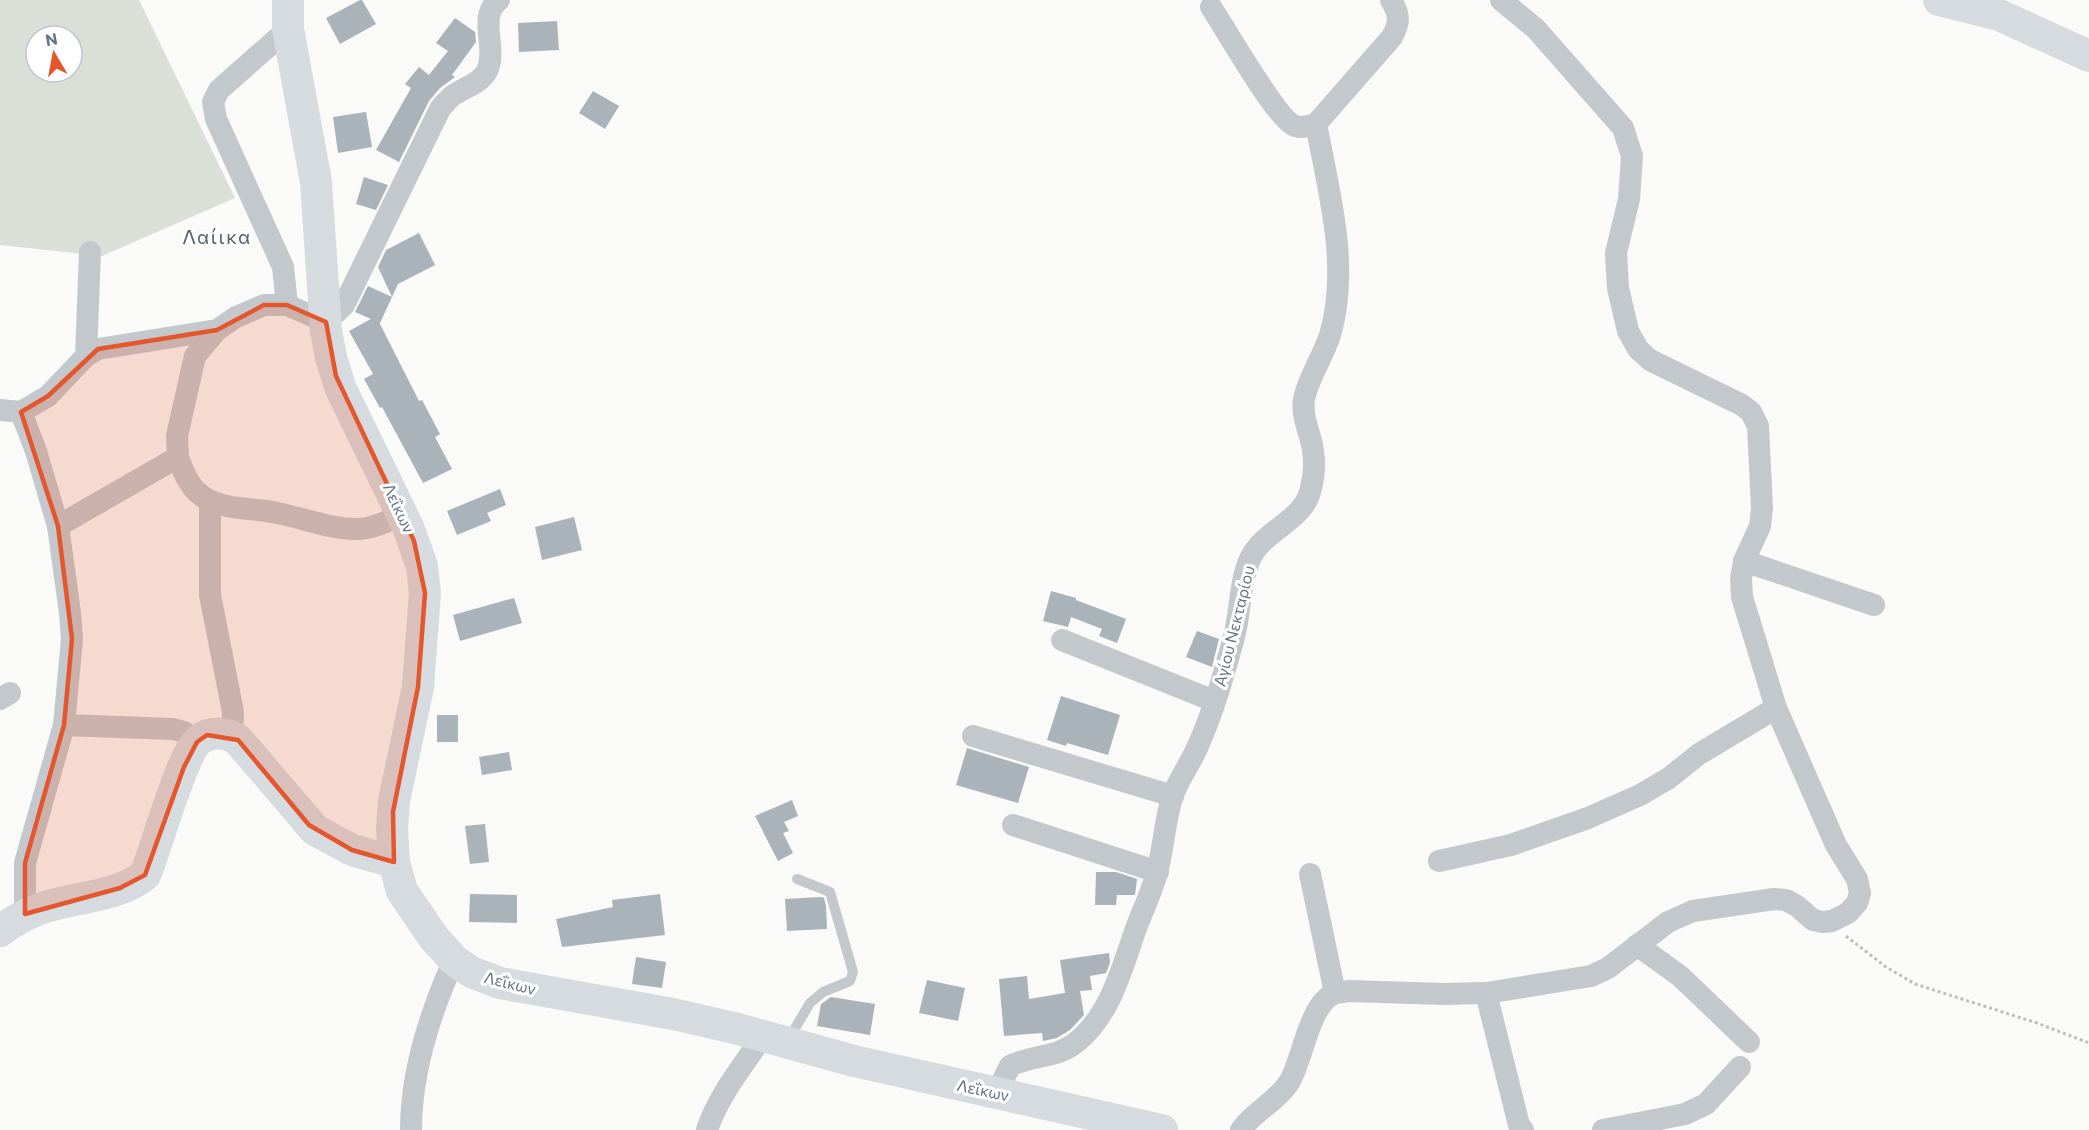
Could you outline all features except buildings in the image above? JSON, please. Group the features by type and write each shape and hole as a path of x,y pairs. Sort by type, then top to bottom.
{"street":[{"path":"402,514 374,527 340,528 275,512 210,501 196,491 185,477 178,457 177,436 195,356 217,330 237,317 264,305 287,305 326,322 344,305 440,109 454,94 479,81 488,69 489,19 492,5 499,0"},
{"path":"1211,7 1286,120 1298,127 1316,124 1392,37 1399,25 1399,13 1391,0"},
{"path":"1241,1130 1247,1121 1262,1107 1277,1098 1290,1083 1318,1011 1324,1000 1335,993 1348,991 1485,993 1591,976 1608,968 1668,922 1693,911 1774,899 1786,900 1813,920 1823,922 1832,921 1848,913 1857,903 1860,893 1857,879 1836,845 1776,708 1742,597 1741,579 1744,561 1760,526 1762,508 1758,426 1751,412 1742,405 1650,360 1638,349 1629,331 1618,288 1616,253 1629,199 1632,156 1623,129 1536,29 1501,0"},
{"path":"1939,0 2001,8 2089,56"},
{"path":"287,305 283,267 216,120 213,102 219,90 288,14"},
{"name":"Λεΐκων","path":"288,14 316,183 326,322 331,357 339,382 402,514 418,553 426,593 418,687 393,812 392,828 394,862 402,891 434,938 454,960 477,975 500,983 673,1014 854,1061 1162,1130"},
{"name":"Αγίου Νεκταρίου","path":"1001,1093 1003,1080 1010,1066 1051,1055 1070,1047 1088,1031 1101,1015 1111,997 1158,872 1173,796 1198,747 1214,701 1235,634 1242,586 1251,558 1264,539 1300,512 1311,492 1314,471 1313,450 1304,417 1304,401 1329,335 1335,309 1338,274 1333,214 1316,124"},
{"path":"86,356 90,252"},
{"path":"13,923 26,863 64,725 72,639 58,526 36,451 10,411 48,396 86,356 98,349 217,330"},
{"path":"58,526 178,457"},
{"path":"210,501 210,595 233,712 232,736"},
{"path":"1744,561 1874,605"},
{"path":"1062,640 1214,701"},
{"path":"1439,861 1511,845 1588,818 1640,795 1669,778 1699,754 1776,708"},
{"path":"64,725 173,729 183,732 197,742"},
{"path":"13,923 44,908 135,883 145,875 184,767 197,742 213,734 232,736 315,830 352,850 394,862"},
{"path":"973,736 1173,796"},
{"path":"1013,825 1158,872"},
{"path":"1310,874 1335,993"},
{"path":"1637,945 1680,976 1749,1042"},
{"path":"411,1130 413,1093 419,1062 436,1006 454,960"},
{"path":"1485,993 1519,1125 1523,1130"},
{"path":"707,1130 723,1096 775,1040"},
{"path":"1603,1130 1685,1114 1706,1104 1740,1067"}],"lane":[{"path":"775,1040 810,1002 822,992 850,981 853,972 830,891 797,879"}],"path":[{"path":"1832,921 1845,935 1886,967 1915,984 2037,1023 2089,1043"}],"highlighted area":[{"path":"264,305 287,305 326,322 336,376 414,541 425,593 418,687 393,812 394,862 352,850 309,825 238,740 207,735 197,742 184,767 145,875 120,888 25,914 25,863 64,725 72,639 58,526 21,412 48,396 98,349 217,330"}],"shaded area":[{"path":"0,0 139,0 235,198 102,256 0,245"}],"district":[{"name":"Λαίικα","path":"217,237"}]}
